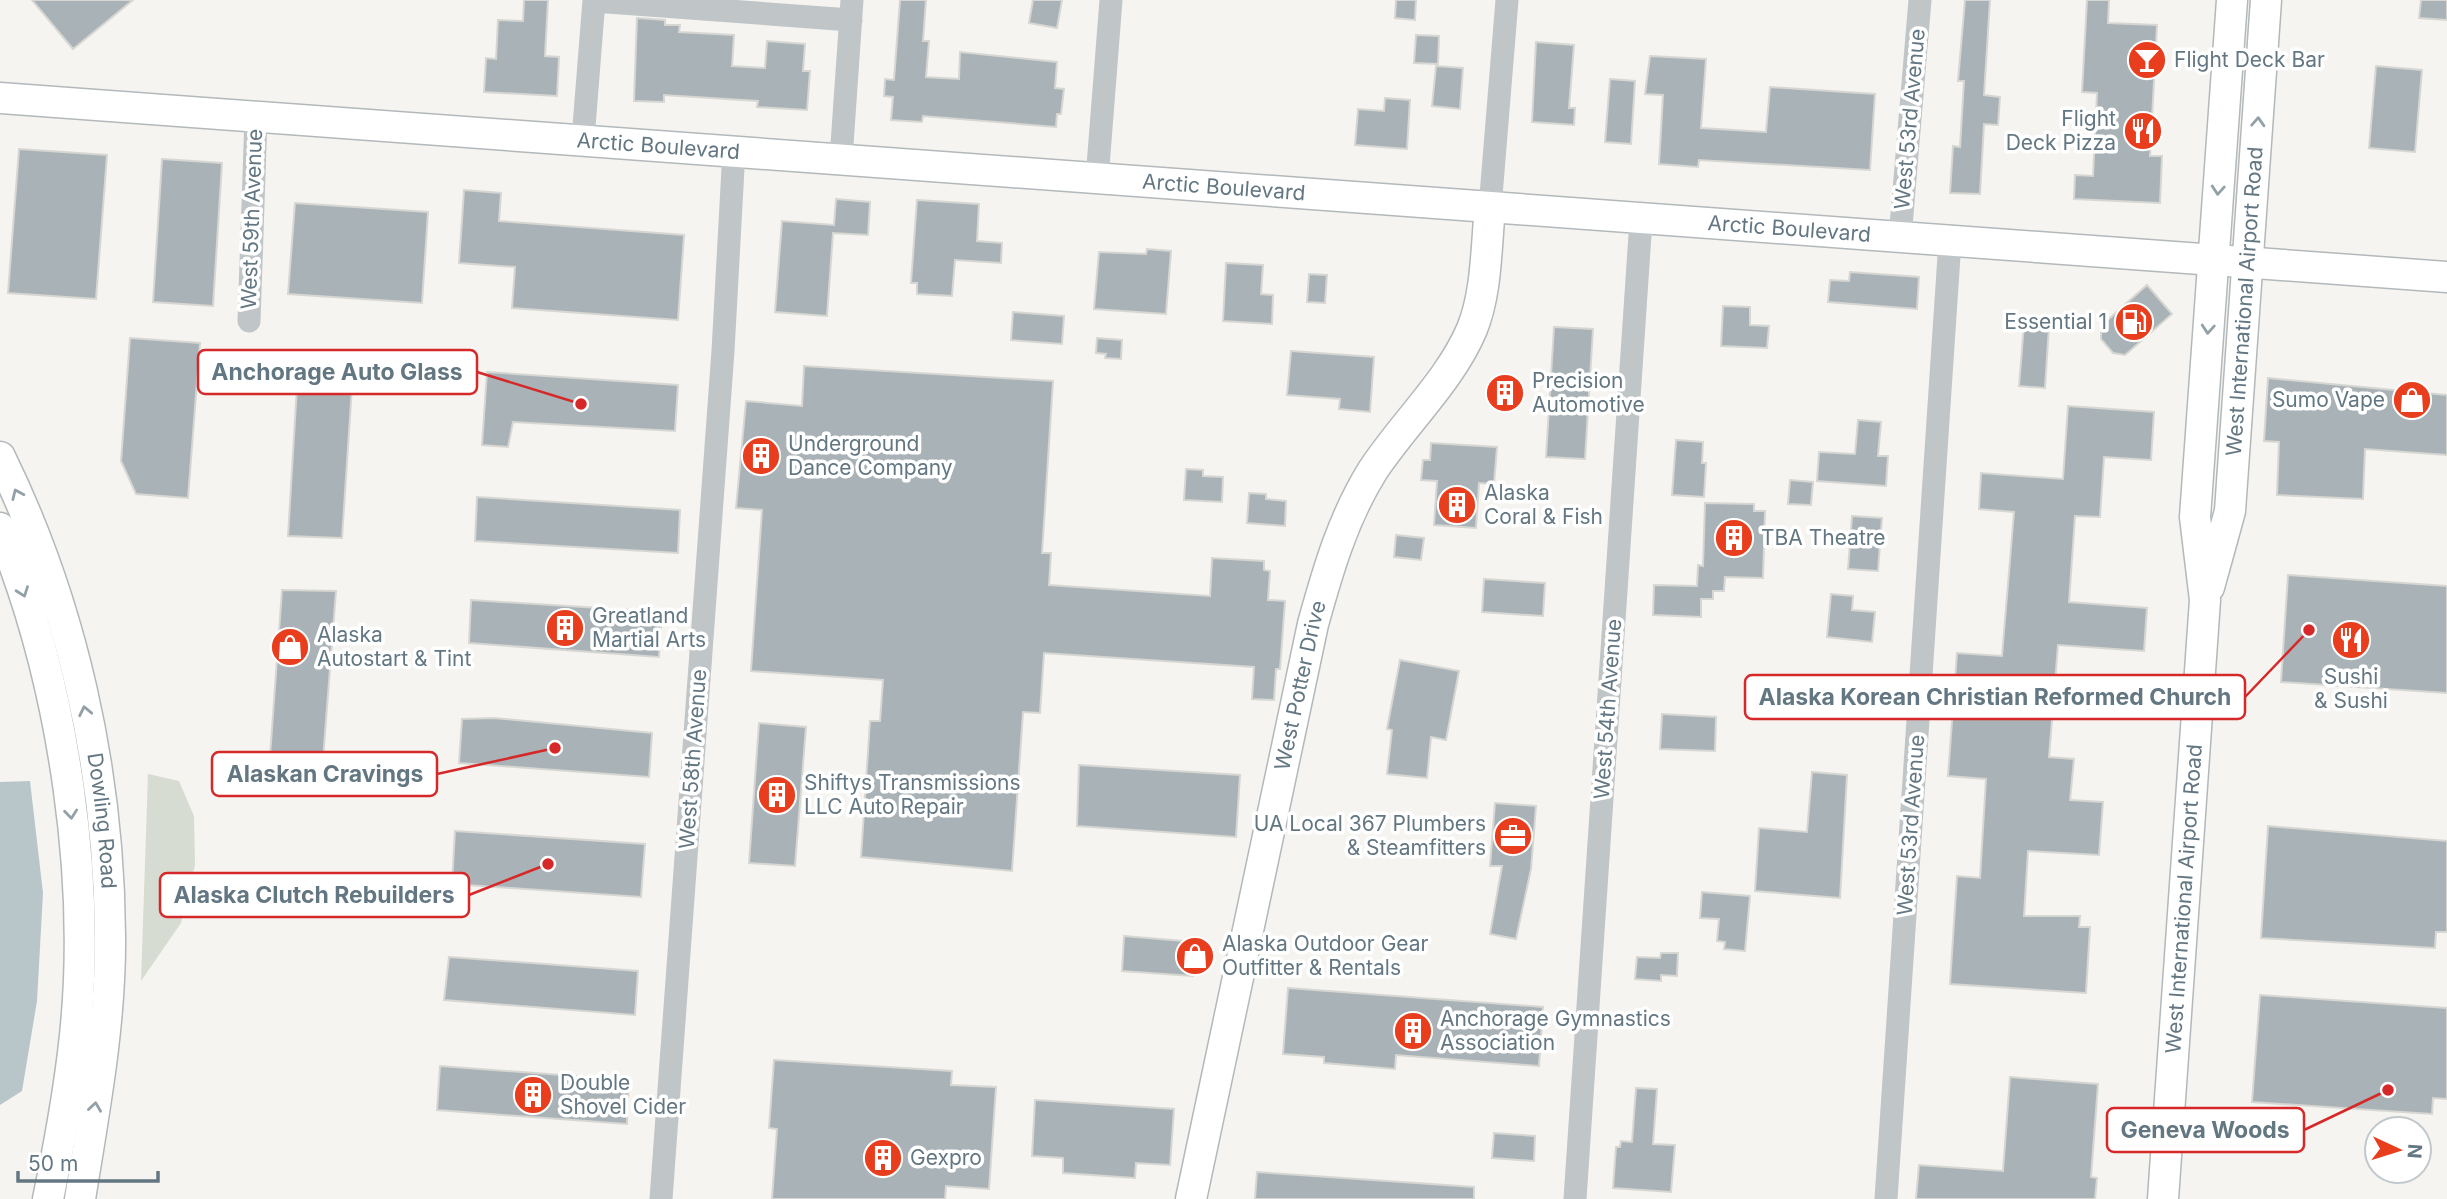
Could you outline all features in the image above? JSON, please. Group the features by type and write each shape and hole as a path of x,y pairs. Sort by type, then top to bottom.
{"main road":[{"name":"West International Airport Road","path":"2163,1199 2205,600 2195,517 2232,0"},
{"name":"West International Airport Road","path":"2205,600 2229,520 2266,0"},
{"name":"Arctic Boulevard","path":"0,98 2447,277"},
{"name":"West Potter Drive","path":"1191,1199 1313,624 1332,556 1350,512 1374,470 1457,356 1471,330 1481,300 1490,208"},
{"name":"Dowling Road","path":"0,457 33,532 75,663 89,729 108,869 110,937 107,998 80,1199"},
{"name":"Dowling Road","path":"0,528 29,608 51,689 67,775 77,862 77,1004 74,1051 48,1199"}],"street":[{"path":"583,139 594,0 851,10 841,159"},
{"path":"1097,179 1111,0"},
{"path":"1490,208 1507,0"},
{"name":"West 53rd Avenue","path":"1899,238 1920,0"},
{"name":"West 59th Avenue","path":"249,321 256,117"},
{"name":"West 58th Avenue","path":"661,1199 723,351 734,150"},
{"name":"West 54th Avenue","path":"1575,1199 1641,220"},
{"name":"West 53rd Avenue","path":"1886,1199 1950,241"}],"shaded area":[{"path":"148,774 179,781 194,816 195,865 181,923 141,981"},
{"path":"30,781 43,893 37,1001 22,1091 0,1105 0,782"}],"building":[{"path":"32,0 133,0 73,49"},
{"path":"524,0 548,0 545,56 559,57 557,96 484,92 486,58 496,59 498,20 523,21"},
{"path":"900,0 926,0 923,41 929,41 926,77 959,79 960,52 1057,62 1055,88 1064,89 1061,114 1057,114 1056,127 923,116 922,122 891,120 893,97 884,96 885,79 894,80"},
{"path":"1033,0 1062,0 1057,28 1029,23"},
{"path":"1396,0 1416,0 1415,20 1395,18"},
{"path":"1965,0 1990,0 1984,95 2000,97 1998,125 1984,124 1980,194 1950,193 1953,146 1960,147 1964,81 1958,81"},
{"path":"2087,0 2109,0 2108,23 2157,25 2150,156 2162,156 2160,203 2074,199 2075,175 2093,176 2097,93 2082,92"},
{"path":"2421,0 2447,0 2447,20 2419,18"},
{"path":"637,18 665,20 665,25 680,25 679,32 734,35 732,66 765,68 767,41 805,44 803,71 810,71 807,110 757,107 758,101 664,95 664,102 634,101"},
{"path":"1416,35 1439,36 1438,64 1414,63"},
{"path":"1536,42 1574,45 1569,108 1575,108 1574,125 1532,122"},
{"path":"1650,56 1706,59 1701,128 1766,132 1770,87 1875,94 1870,170 1699,160 1698,167 1659,164 1663,95 1645,94"},
{"path":"1436,66 1463,68 1460,109 1432,106"},
{"path":"2376,66 2422,70 2415,152 2369,148"},
{"path":"1610,79 1635,81 1631,144 1605,142"},
{"path":"1385,98 1410,100 1407,149 1355,145 1358,109 1384,111"},
{"path":"19,149 107,155 96,299 8,293"},
{"path":"162,159 222,163 213,306 153,302"},
{"path":"464,190 501,193 499,221 684,235 678,320 512,308 515,267 459,263"},
{"path":"836,199 870,202 868,235 833,233 827,316 775,312 782,221 834,225"},
{"path":"917,200 979,204 977,241 1002,243 1001,263 955,260 952,296 917,294 917,283 911,283"},
{"path":"295,203 428,212 422,303 288,294"},
{"path":"1147,249 1171,251 1166,314 1094,309 1099,252 1146,254"},
{"path":"1226,263 1263,265 1261,294 1273,295 1272,324 1223,321"},
{"path":"1850,272 1919,277 1917,309 1828,302 1830,280 1849,281"},
{"path":"1309,274 1327,275 1325,303 1307,302"},
{"name":"Essential 1","path":"2147,285 2172,314 2125,355 2113,353 2101,339 2101,326"},
{"path":"1723,306 1750,307 1750,325 1769,326 1767,348 1721,346"},
{"path":"1013,312 1064,316 1062,344 1011,340"},
{"path":"2024,324 2049,326 2045,388 2019,386"},
{"path":"1554,327 1593,329 1585,459 1546,457"},
{"path":"130,338 200,343 188,498 136,494 121,461"},
{"path":"1097,338 1122,340 1121,359 1105,358 1106,354 1096,353"},
{"path":"1291,351 1374,357 1370,412 1339,409 1340,399 1287,395"},
{"path":"299,353 354,356 342,538 288,536"},
{"path":"804,366 1053,381 1042,553 1051,553 1049,585 1210,596 1212,558 1264,561 1264,570 1270,571 1268,600 1285,601 1280,669 1276,669 1274,700 1252,699 1254,667 1044,653 1040,713 1023,712 1012,871 861,857 870,721 880,721 883,680 751,671 762,510 736,508 746,401 802,406"},
{"path":"487,372 678,385 675,431 513,422 508,447 482,445"},
{"path":"2268,378 2447,395 2447,455 2365,449 2363,499 2277,495 2279,442 2264,441"},
{"name":"Precision Automotive","path":"1505,379 1515,383 1519,393 1515,403 1505,407 1495,403 1491,393 1495,383"},
{"path":"2068,406 2154,412 2151,460 2104,457 2100,517 2075,516 2069,602 2147,608 2144,651 2058,645 2049,757 2074,759 2070,800 2103,802 2099,855 2028,851 2024,916 2080,916 2079,927 2090,927 2086,993 1950,984 1957,876 1980,878 1986,779 1948,776 1957,653 2002,656 2014,512 1979,509 1981,473 2063,479"},
{"path":"1858,420 1881,422 1878,456 1888,456 1886,486 1817,481 1819,452 1855,454"},
{"path":"1676,440 1703,442 1702,463 1706,463 1704,497 1672,495"},
{"name":"Alaska Coral & Fish","path":"1431,443 1497,447 1494,484 1479,483 1476,528 1434,525 1437,481 1421,480 1423,460 1430,460"},
{"path":"1186,469 1203,470 1203,476 1223,477 1222,502 1184,500"},
{"path":"1790,480 1813,482 1811,505 1788,504"},
{"path":"1249,493 1266,494 1266,499 1286,501 1285,526 1247,523"},
{"path":"477,497 680,510 678,553 475,541"},
{"name":"TBA Theatre","path":"1705,503 1754,504 1754,511 1765,511 1763,578 1725,577 1724,591 1713,591 1713,599 1701,599 1701,617 1653,615 1654,585 1697,586 1698,565 1703,566"},
{"path":"1852,516 1882,518 1878,571 1848,569"},
{"path":"1396,535 1424,538 1421,560 1394,557"},
{"path":"2288,575 2447,586 2447,693 2281,682"},
{"path":"1484,579 1545,583 1543,616 1482,612"},
{"path":"282,590 336,591 322,772 269,770"},
{"path":"1831,594 1853,596 1852,610 1875,612 1872,642 1827,637"},
{"name":"Greatland Martial Arts","path":"471,600 662,612 659,657 469,643"},
{"path":"1400,660 1459,671 1446,740 1431,737 1427,778 1387,774 1392,730 1387,729"},
{"path":"1662,714 1716,717 1715,751 1660,749"},
{"path":"494,718 652,733 649,777 459,763 462,719"},
{"name":"Shiftys Transmissions LLC Auto Repair","path":"759,723 806,727 795,866 749,863"},
{"path":"1079,765 1240,775 1236,837 1077,826"},
{"path":"1812,772 1847,775 1840,898 1755,891 1759,828 1807,832"},
{"path":"1495,803 1536,806 1531,869 1516,939 1490,934 1502,866 1490,866"},
{"path":"2268,826 2447,841 2447,932 2436,932 2435,948 2261,938"},
{"path":"455,831 645,844 641,897 452,884"},
{"path":"1702,892 1750,896 1745,951 1724,949 1725,942 1717,941 1719,919 1700,918"},
{"path":"1124,936 1195,942 1193,976 1122,971"},
{"path":"1661,953 1678,953 1677,976 1661,975 1661,981 1635,979 1637,957 1660,958"},
{"path":"449,957 638,971 635,1015 444,1000"},
{"name":"Anchorage Gymnastics Association","path":"1288,988 1543,1007 1539,1066 1396,1055 1395,1069 1324,1063 1324,1057 1283,1054"},
{"path":"2260,995 2447,1008 2447,1099 2433,1098 2432,1114 2252,1102"},
{"name":"Gexpro","path":"774,1060 952,1071 951,1085 996,1087 989,1189 946,1186 945,1199 772,1199 777,1129 769,1128"},
{"name":"Double Shovel Cider","path":"440,1066 629,1080 627,1124 437,1110"},
{"path":"2010,1077 2098,1084 2091,1177 2097,1178 2095,1199 1916,1199 1919,1165 2003,1171"},
{"path":"1636,1088 1657,1089 1653,1144 1675,1145 1671,1192 1613,1188 1616,1147 1620,1147 1621,1141 1632,1142"},
{"path":"1035,1100 1174,1109 1170,1165 1136,1163 1135,1178 1063,1173 1063,1158 1032,1156"},
{"path":"1494,1133 1535,1136 1534,1161 1492,1158"},
{"path":"1257,1172 1474,1187 1474,1199 1255,1199"}],"place":[{"name":"Flight Deck Bar","path":"2147,60"},
{"name":"Flight Deck Pizza","path":"2143,131"},
{"name":"Essential 1","path":"2134,322"},
{"name":"Precision Automotive","path":"1505,393"},
{"name":"Sumo Vape","path":"2412,400"},
{"name":"Anchorage Auto Glass","path":"581,404"},
{"name":"Underground Dance Company","path":"761,456"},
{"name":"Alaska Coral & Fish","path":"1457,505"},
{"name":"TBA Theatre","path":"1734,538"},
{"name":"Greatland Martial Arts","path":"565,628"},
{"name":"Alaska Korean Christian Reformed Church","path":"2309,630"},
{"name":"Sushi & Sushi","path":"2351,640"},
{"name":"Alaska Autostart & Tint","path":"290,647"},
{"name":"Alaskan Cravings","path":"555,748"},
{"name":"Shiftys Transmissions LLC Auto Repair","path":"777,795"},
{"name":"UA Local 367 Plumbers & Steamfitters","path":"1513,836"},
{"name":"Alaska Clutch Rebuilders","path":"548,864"},
{"name":"Alaska Outdoor Gear Outfitter & Rentals","path":"1195,956"},
{"name":"Anchorage Gymnastics Association","path":"1413,1031"},
{"name":"Geneva Woods","path":"2388,1090"},
{"name":"Double Shovel Cider","path":"533,1095"},
{"name":"Gexpro","path":"883,1158"}]}
